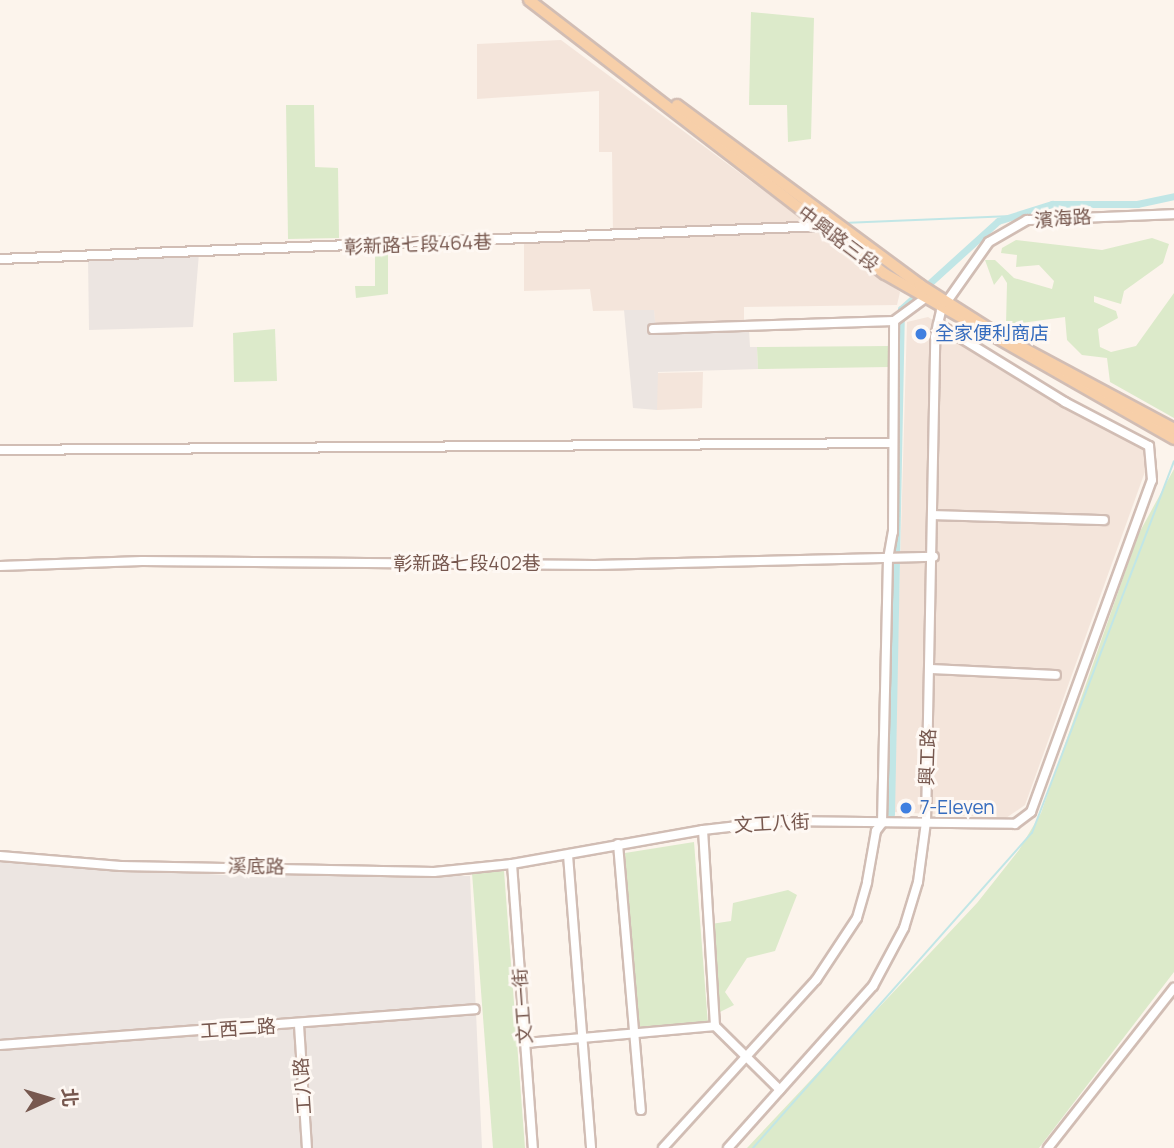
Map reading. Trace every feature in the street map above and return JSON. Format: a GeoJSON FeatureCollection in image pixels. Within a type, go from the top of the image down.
{"type":"FeatureCollection","features":[{"type":"Feature","properties":{"kind":"main road","name":"中興路三段"},"geometry":{"type":"LineString","coordinates":[[529,0],[821,227],[924,299],[944,306],[1174,429]]}},
{"type":"Feature","properties":{"kind":"main road","name":"中興路三段"},"geometry":{"type":"LineString","coordinates":[[539,0],[836,226],[924,299]]}},
{"type":"Feature","properties":{"kind":"main road","name":"中興路三段"},"geometry":{"type":"LineString","coordinates":[[944,306],[1174,439]]}},
{"type":"Feature","properties":{"kind":"street","name":"濱海路"},"geometry":{"type":"LineString","coordinates":[[944,306],[989,242],[1027,220],[1174,214]]}},
{"type":"Feature","properties":{"kind":"street","name":"彰新路七段464巷"},"geometry":{"type":"LineString","coordinates":[[0,260],[836,226]]}},
{"type":"Feature","properties":{"kind":"street"},"geometry":{"type":"LineString","coordinates":[[653,329],[897,320],[924,299]]}},
{"type":"Feature","properties":{"kind":"street","name":"興工路"},"geometry":{"type":"LineString","coordinates":[[728,1148],[855,1010],[886,966],[904,928],[918,882],[926,822],[938,324],[944,306]]}},
{"type":"Feature","properties":{"kind":"street"},"geometry":{"type":"LineString","coordinates":[[663,1148],[816,980],[857,918],[876,831],[882,823],[888,559],[893,531],[891,443],[897,320]]}},
{"type":"Feature","properties":{"kind":"street","name":"文工八街"},"geometry":{"type":"LineString","coordinates":[[512,864],[703,830],[781,821],[926,822],[1003,826],[1031,813],[1152,480],[1149,446],[1065,402],[938,324]]}},
{"type":"Feature","properties":{"kind":"street"},"geometry":{"type":"LineString","coordinates":[[0,450],[891,443]]}},
{"type":"Feature","properties":{"kind":"street"},"geometry":{"type":"LineString","coordinates":[[935,515],[1104,520]]}},
{"type":"Feature","properties":{"kind":"street","name":"彰新路七段402巷"},"geometry":{"type":"LineString","coordinates":[[0,566],[142,561],[596,565],[934,557]]}},
{"type":"Feature","properties":{"kind":"street"},"geometry":{"type":"LineString","coordinates":[[930,669],[1056,674]]}},
{"type":"Feature","properties":{"kind":"street"},"geometry":{"type":"LineString","coordinates":[[703,830],[715,1026],[780,1090]]}},
{"type":"Feature","properties":{"kind":"street"},"geometry":{"type":"LineString","coordinates":[[618,844],[641,1110]]}},
{"type":"Feature","properties":{"kind":"street"},"geometry":{"type":"LineString","coordinates":[[568,855],[580,1041],[591,1148]]}},
{"type":"Feature","properties":{"kind":"street","name":"溪底路"},"geometry":{"type":"LineString","coordinates":[[0,856],[121,866],[434,872],[512,864]]}},
{"type":"Feature","properties":{"kind":"street","name":"文工一街"},"geometry":{"type":"LineString","coordinates":[[512,864],[533,1148]]}},
{"type":"Feature","properties":{"kind":"street"},"geometry":{"type":"LineString","coordinates":[[1048,1148],[1174,988]]}},
{"type":"Feature","properties":{"kind":"street","name":"工西二路"},"geometry":{"type":"LineString","coordinates":[[0,1045],[299,1025],[475,1009]]}},
{"type":"Feature","properties":{"kind":"street","name":"工八路"},"geometry":{"type":"LineString","coordinates":[[299,1025],[307,1148]]}},
{"type":"Feature","properties":{"kind":"street"},"geometry":{"type":"LineString","coordinates":[[526,1042],[580,1041],[715,1026]]}},
{"type":"Feature","properties":{"kind":"shaded area"},"geometry":{"type":"Polygon","coordinates":[[[561,40],[900,292],[897,305],[744,307],[744,322],[655,328],[654,310],[593,311],[590,289],[524,291],[524,238],[613,235],[612,152],[599,152],[599,91],[477,99],[477,44],[561,40]]]}},
{"type":"Feature","properties":{"kind":"shaded area"},"geometry":{"type":"Polygon","coordinates":[[[199,253],[193,327],[89,330],[88,258],[199,253]]]}},
{"type":"Feature","properties":{"kind":"shaded area"},"geometry":{"type":"Polygon","coordinates":[[[624,310],[654,310],[656,331],[749,330],[750,347],[757,347],[758,369],[658,372],[657,410],[633,408],[624,310]]]}},
{"type":"Feature","properties":{"kind":"shaded area"},"geometry":{"type":"Polygon","coordinates":[[[928,317],[1151,455],[1025,805],[1006,818],[893,812],[907,322],[928,317]]]}},
{"type":"Feature","properties":{"kind":"shaded area"},"geometry":{"type":"Polygon","coordinates":[[[703,372],[702,408],[657,410],[656,373],[703,372]]]}},
{"type":"Feature","properties":{"kind":"shaded area"},"geometry":{"type":"Polygon","coordinates":[[[0,861],[224,875],[470,876],[482,1148],[0,1148],[0,861]]]}},
{"type":"Feature","properties":{"kind":"green space"},"geometry":{"type":"Polygon","coordinates":[[[751,12],[814,18],[811,139],[788,142],[787,105],[749,105],[751,12]]]}},
{"type":"Feature","properties":{"kind":"green space"},"geometry":{"type":"Polygon","coordinates":[[[286,105],[314,105],[315,167],[338,168],[339,238],[288,239],[286,105]]]}},
{"type":"Feature","properties":{"kind":"green space"},"geometry":{"type":"Polygon","coordinates":[[[1152,238],[1169,244],[1163,263],[1124,291],[1121,304],[1094,296],[1094,302],[1116,311],[1118,318],[1098,329],[1100,347],[1111,352],[1136,346],[1174,293],[1174,418],[1110,382],[1107,358],[1082,355],[1067,340],[1065,317],[1006,325],[1007,283],[1002,275],[994,285],[985,260],[995,260],[1014,278],[1052,289],[1054,281],[1039,265],[1016,267],[1017,255],[1001,253],[1002,248],[1016,240],[1102,250],[1152,238]]]}},
{"type":"Feature","properties":{"kind":"green space"},"geometry":{"type":"Polygon","coordinates":[[[375,249],[388,249],[388,294],[356,298],[355,286],[375,286],[375,249]]]}},
{"type":"Feature","properties":{"kind":"green space"},"geometry":{"type":"Polygon","coordinates":[[[275,329],[277,381],[234,382],[233,333],[275,329]]]}},
{"type":"Feature","properties":{"kind":"green space"},"geometry":{"type":"Polygon","coordinates":[[[889,346],[888,367],[758,369],[757,347],[889,346]]]}},
{"type":"Feature","properties":{"kind":"green space"},"geometry":{"type":"Polygon","coordinates":[[[1174,469],[1174,972],[1039,1148],[747,1148],[977,903],[1019,850],[1041,813],[1138,535],[1174,469]]]}},
{"type":"Feature","properties":{"kind":"green space"},"geometry":{"type":"Polygon","coordinates":[[[694,842],[708,1025],[637,1030],[625,853],[694,842]]]}},
{"type":"Feature","properties":{"kind":"green space"},"geometry":{"type":"Polygon","coordinates":[[[504,871],[525,1148],[493,1148],[472,873],[504,871]]]}},
{"type":"Feature","properties":{"kind":"green space"},"geometry":{"type":"Polygon","coordinates":[[[788,890],[797,895],[775,951],[747,958],[725,992],[734,1005],[716,1014],[711,924],[731,921],[733,903],[788,890]]]}},
{"type":"Feature","properties":{"kind":"waterway"},"geometry":{"type":"LineString","coordinates":[[891,814],[901,309],[998,221],[1052,204],[1137,204],[1174,196]]}},
{"type":"Feature","properties":{"kind":"waterway"},"geometry":{"type":"LineString","coordinates":[[843,223],[1012,216]]}},
{"type":"Feature","properties":{"kind":"waterway"},"geometry":{"type":"LineString","coordinates":[[3,255],[284,244]]}},
{"type":"Feature","properties":{"kind":"waterway"},"geometry":{"type":"LineString","coordinates":[[753,1148],[1032,833],[1174,461]]}},
{"type":"Feature","properties":{"kind":"place","name":"全家便利商店"},"geometry":{"type":"Point","coordinates":[921,334]}},
{"type":"Feature","properties":{"kind":"place","name":"7-Eleven"},"geometry":{"type":"Point","coordinates":[906,808]}}]}
